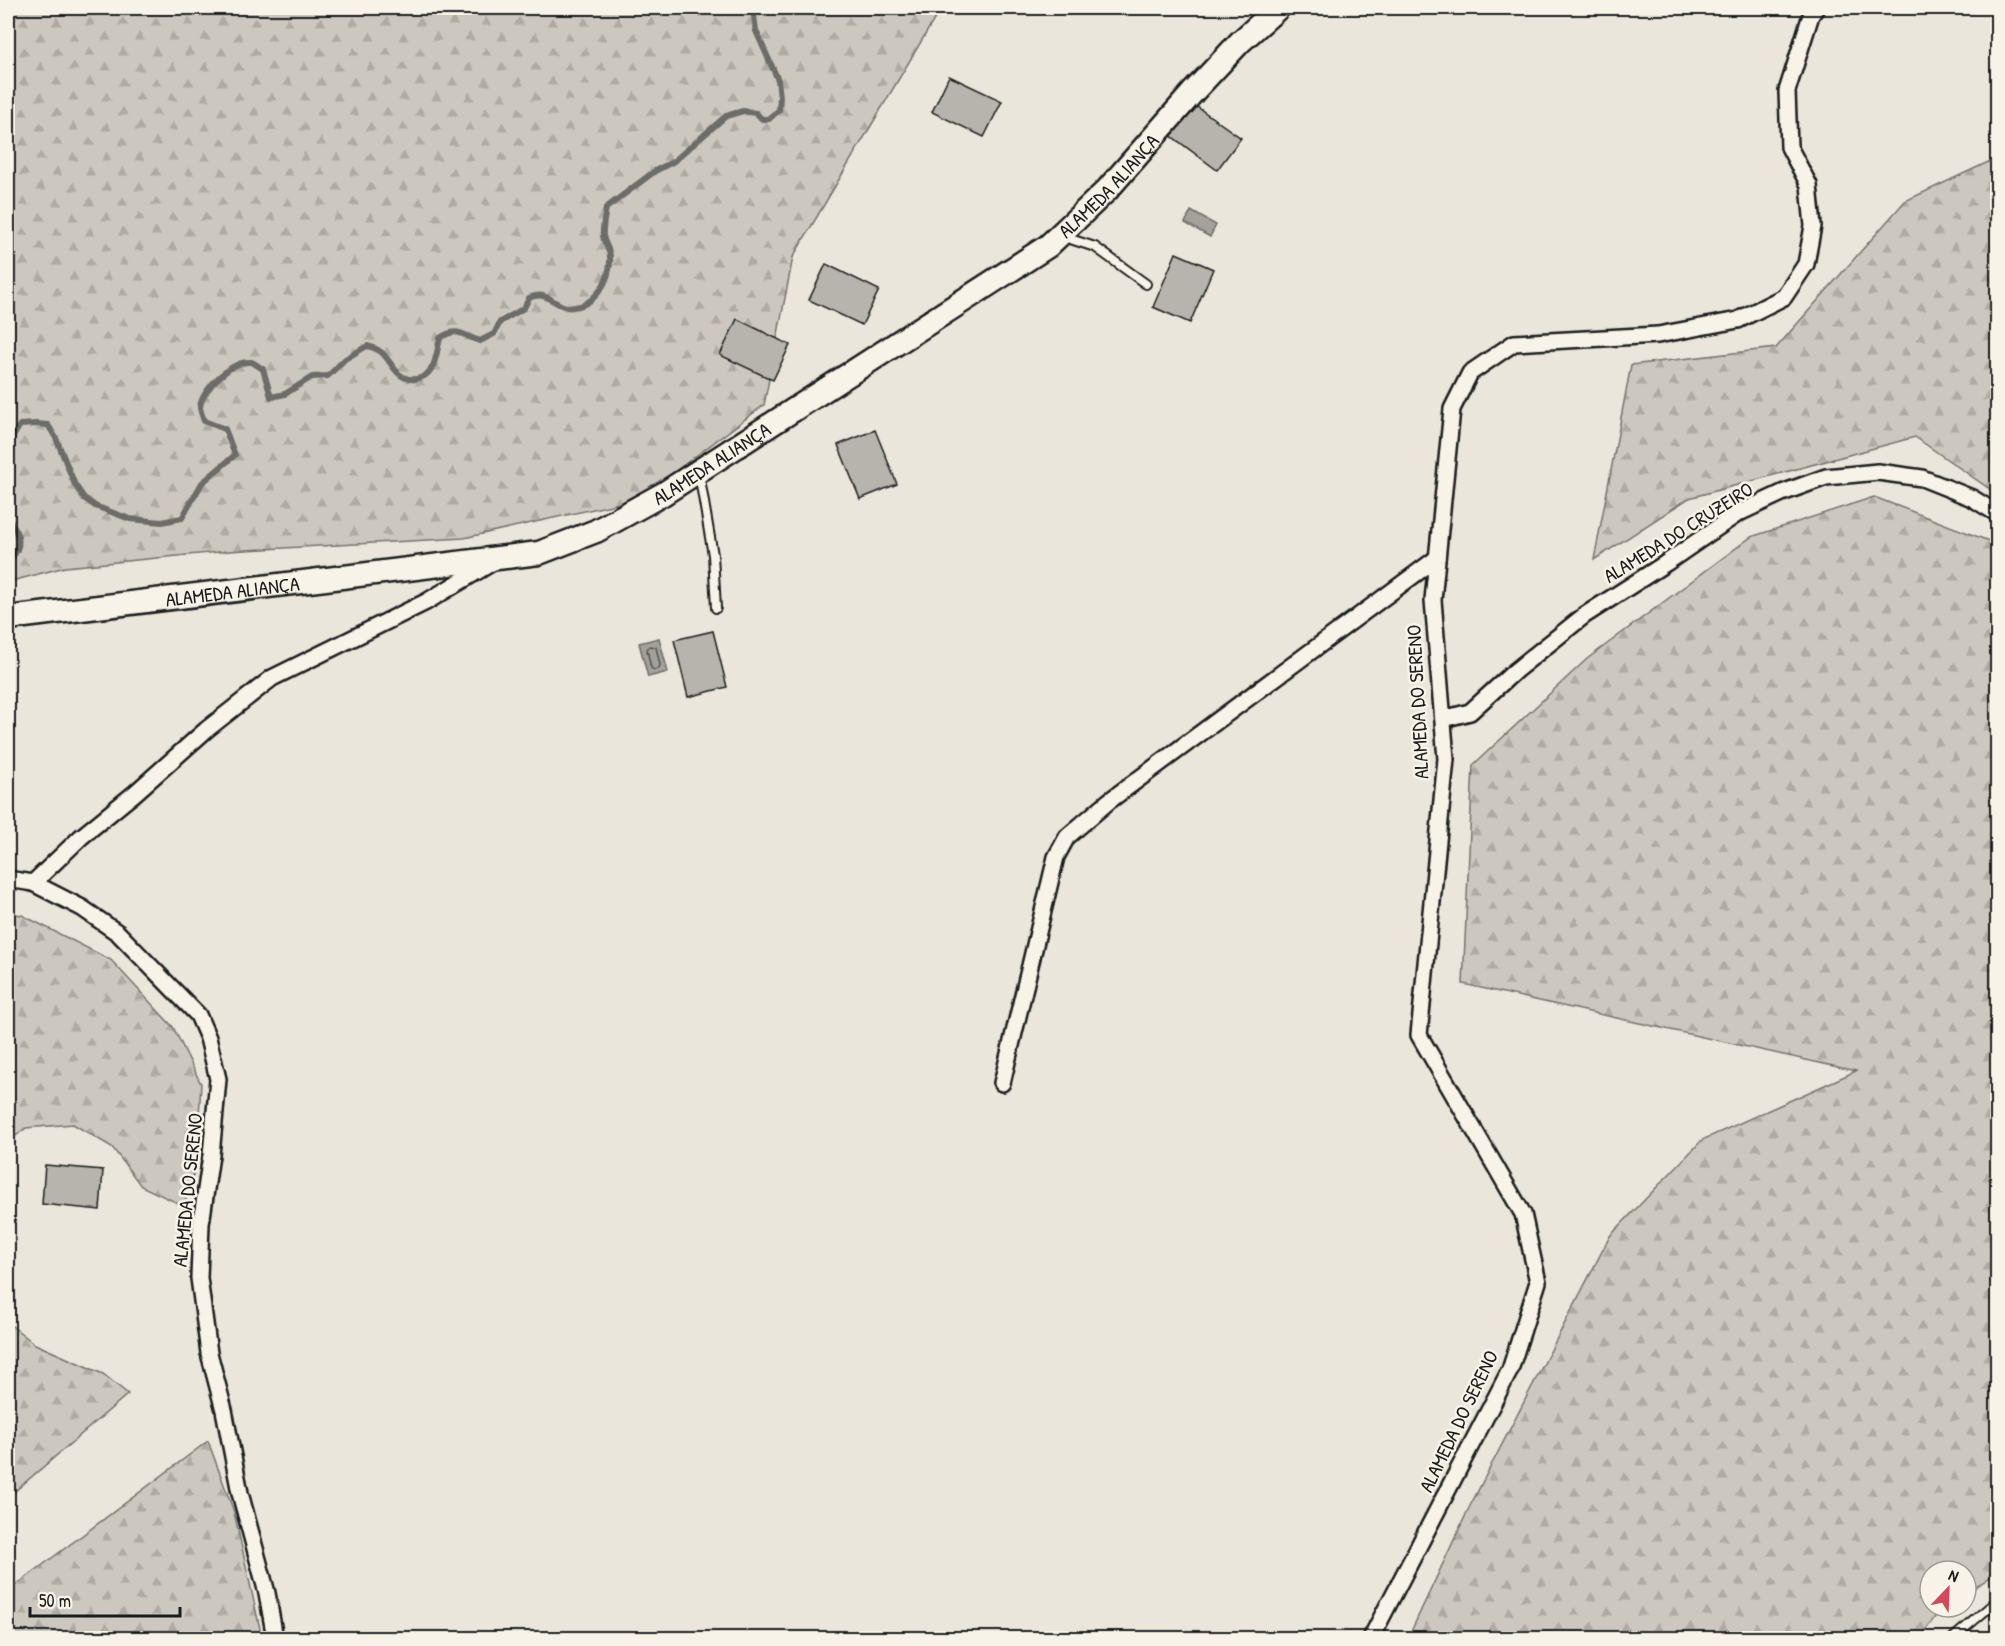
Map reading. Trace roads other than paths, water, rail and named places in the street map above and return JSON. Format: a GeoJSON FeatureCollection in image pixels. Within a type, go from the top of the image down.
{"type":"FeatureCollection","features":[{"type":"Feature","properties":{"kind":"street","name":"ALAMEDA ALIANÇA"},"geometry":{"type":"LineString","coordinates":[[8,618],[539,553],[596,531],[699,472],[1048,246],[1107,190],[1240,42],[1278,8]]}},
{"type":"Feature","properties":{"kind":"street","name":"ALAMEDA DO SERENO"},"geometry":{"type":"LineString","coordinates":[[1371,1638],[1510,1370],[1538,1282],[1523,1214],[1419,1035],[1446,759],[1433,600],[1452,409],[1470,373],[1514,343],[1658,335],[1738,320],[1784,297],[1806,264],[1813,226],[1809,185],[1789,147],[1787,91],[1811,15],[1816,8]]}},
{"type":"Feature","properties":{"kind":"street","name":"ALAMEDA DO CRUZEIRO"},"geometry":{"type":"LineString","coordinates":[[1443,719],[1470,712],[1515,671],[1585,615],[1737,514],[1782,493],[1826,477],[1878,472],[1922,478],[1972,498],[1998,514]]}},
{"type":"Feature","properties":{"kind":"street"},"geometry":{"type":"LineString","coordinates":[[33,883],[81,837],[135,794],[206,730],[272,678],[426,602],[501,558]]}},
{"type":"Feature","properties":{"kind":"street"},"geometry":{"type":"LineString","coordinates":[[1002,1083],[1056,857],[1067,837],[1109,801],[1437,558]]}},
{"type":"Feature","properties":{"kind":"street","name":"ALAMEDA DO SERENO"},"geometry":{"type":"LineString","coordinates":[[8,879],[33,883],[82,908],[118,933],[198,1015],[208,1038],[218,1079],[212,1155],[201,1224],[199,1278],[209,1353],[224,1410],[240,1492],[267,1593],[275,1638]]}},
{"type":"Feature","properties":{"kind":"lane"},"geometry":{"type":"LineString","coordinates":[[1060,236],[1095,247],[1146,284]]}},
{"type":"Feature","properties":{"kind":"lane"},"geometry":{"type":"LineString","coordinates":[[699,472],[713,555],[716,608]]}},
{"type":"Feature","properties":{"kind":"lane"},"geometry":{"type":"LineString","coordinates":[[1953,1638],[1998,1600]]}},
{"type":"Feature","properties":{"kind":"water"},"geometry":{"type":"Polygon","coordinates":[[[1191,211],[1216,225],[1210,237],[1185,223],[1191,211]]]}},
{"type":"Feature","properties":{"kind":"water"},"geometry":{"type":"Polygon","coordinates":[[[659,638],[668,672],[648,677],[639,643],[659,638]]]}},
{"type":"Feature","properties":{"kind":"waterway"},"geometry":{"type":"LineString","coordinates":[[8,445],[20,425],[48,425],[56,438],[75,485],[84,498],[95,506],[130,519],[162,522],[182,518],[202,483],[235,455],[225,429],[204,421],[200,407],[212,384],[235,366],[251,362],[263,369],[271,397],[285,394],[312,377],[328,376],[345,359],[367,346],[382,353],[402,376],[416,379],[428,374],[434,363],[440,338],[446,334],[456,332],[480,341],[494,334],[500,322],[524,308],[529,298],[535,296],[545,297],[567,307],[585,304],[599,292],[610,266],[610,254],[603,236],[606,208],[655,171],[674,161],[726,116],[743,111],[756,113],[762,119],[769,119],[779,110],[778,80],[756,31],[753,8]]}},
{"type":"Feature","properties":{"kind":"waterway"},"geometry":{"type":"LineString","coordinates":[[8,518],[15,529],[18,540],[17,550],[8,561]]}}]}
